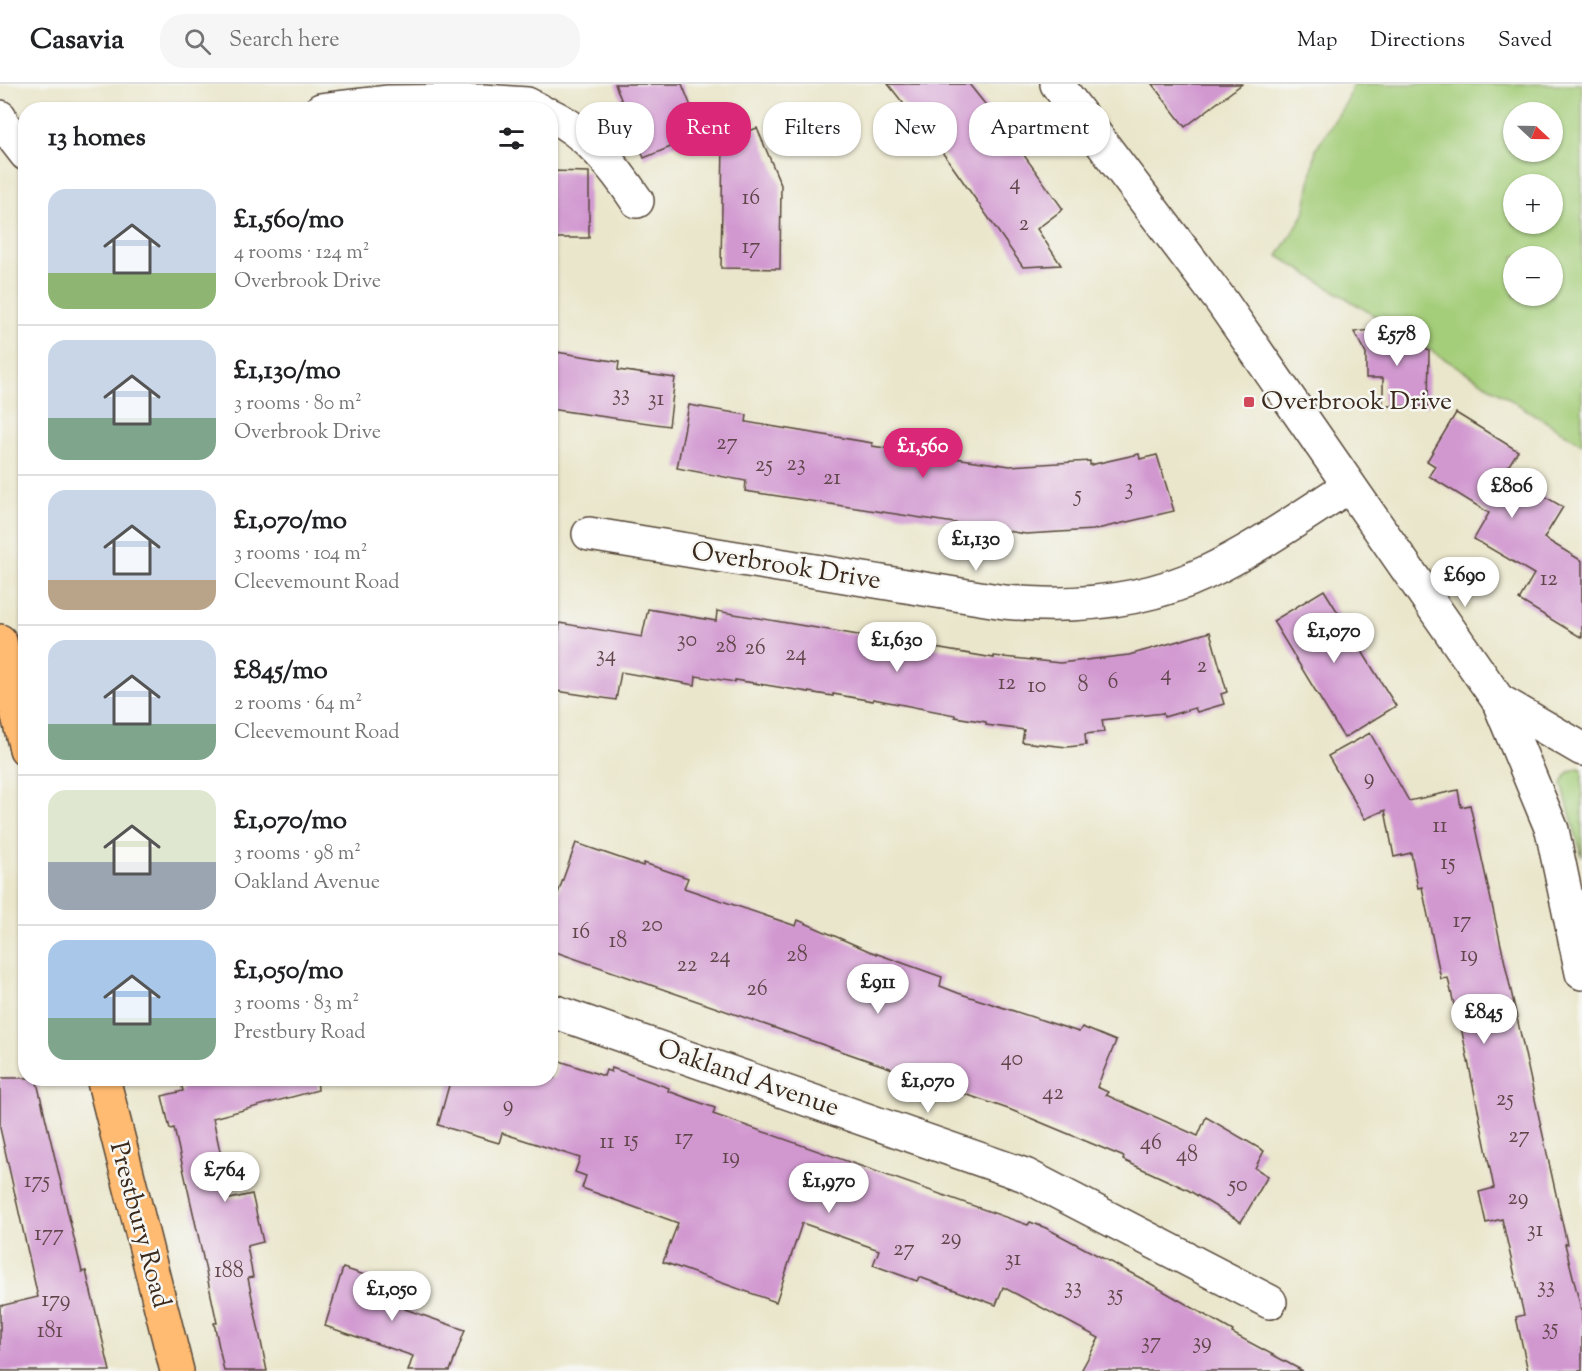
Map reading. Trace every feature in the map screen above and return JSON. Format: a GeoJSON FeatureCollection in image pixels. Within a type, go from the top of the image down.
{"type":"FeatureCollection","features":[{"type":"Feature","properties":{"kind":"main road"},"geometry":{"type":"LineString","coordinates":[[0,641],[18,716]]}},
{"type":"Feature","properties":{"kind":"main road","name":"Prestbury Road"},"geometry":{"type":"LineString","coordinates":[[105,1086],[177,1371]]}},
{"type":"Feature","properties":{"kind":"street"},"geometry":{"type":"LineString","coordinates":[[1057,84],[1222,302],[1497,700],[1552,830],[1580,958]]}},
{"type":"Feature","properties":{"kind":"street"},"geometry":{"type":"LineString","coordinates":[[389,102],[498,102]]}},
{"type":"Feature","properties":{"kind":"street"},"geometry":{"type":"LineString","coordinates":[[0,117],[18,144]]}},
{"type":"Feature","properties":{"kind":"street"},"geometry":{"type":"LineString","coordinates":[[558,119],[567,123],[598,150],[637,201]]}},
{"type":"Feature","properties":{"kind":"street","name":"Overbrook Drive"},"geometry":{"type":"LineString","coordinates":[[589,534],[1004,602],[1076,605],[1112,601],[1159,590],[1203,574],[1246,551],[1349,486]]}},
{"type":"Feature","properties":{"kind":"street"},"geometry":{"type":"LineString","coordinates":[[1497,700],[1582,749]]}},
{"type":"Feature","properties":{"kind":"street","name":"Oakland Avenue"},"geometry":{"type":"LineString","coordinates":[[558,1013],[1025,1175],[1270,1302]]}},
{"type":"Feature","properties":{"kind":"green space"},"geometry":{"type":"Polygon","coordinates":[[[1353,84],[1582,84],[1582,444],[1278,256],[1304,214],[1316,149],[1347,101],[1353,84]]]}},
{"type":"Feature","properties":{"kind":"green space"},"geometry":{"type":"Polygon","coordinates":[[[1578,768],[1582,769],[1582,857],[1562,784],[1567,774],[1578,768]]]}},
{"type":"Feature","properties":{"kind":"building"},"geometry":{"type":"Polygon","coordinates":[[[615,84],[682,84],[689,102],[666,102],[666,149],[654,154],[654,102],[622,102],[615,84]]]}},
{"type":"Feature","properties":{"kind":"building"},"geometry":{"type":"Polygon","coordinates":[[[888,84],[969,84],[983,102],[969,102],[969,156],[1025,156],[1063,209],[1037,229],[1061,265],[1023,267],[945,156],[957,156],[957,102],[902,102],[888,84]]]}},
{"type":"Feature","properties":{"kind":"building"},"geometry":{"type":"Polygon","coordinates":[[[1152,84],[1242,84],[1185,127],[1152,84]]]}},
{"type":"Feature","properties":{"kind":"building"},"geometry":{"type":"Polygon","coordinates":[[[757,128],[763,142],[763,156],[769,156],[781,185],[780,269],[721,268],[723,156],[751,156],[751,130],[757,128]]]}},
{"type":"Feature","properties":{"kind":"building"},"geometry":{"type":"Polygon","coordinates":[[[558,171],[589,172],[589,238],[558,238],[558,171]]]}},
{"type":"Feature","properties":{"kind":"building"},"geometry":{"type":"Polygon","coordinates":[[[1395,330],[1429,351],[1428,406],[1383,406],[1383,378],[1366,378],[1366,354],[1354,332],[1395,330]]]}},
{"type":"Feature","properties":{"kind":"building"},"geometry":{"type":"Polygon","coordinates":[[[558,352],[619,362],[618,370],[675,378],[669,426],[558,410],[558,352]]]}},
{"type":"Feature","properties":{"kind":"building"},"geometry":{"type":"Polygon","coordinates":[[[689,405],[747,415],[746,422],[872,443],[872,446],[1010,466],[1090,461],[1090,465],[1139,454],[1140,459],[1157,455],[1174,511],[1093,530],[1026,534],[745,491],[746,481],[677,468],[689,405]]]}},
{"type":"Feature","properties":{"kind":"building"},"geometry":{"type":"Polygon","coordinates":[[[1456,413],[1518,451],[1504,473],[1563,507],[1544,538],[1582,561],[1582,638],[1519,600],[1534,574],[1474,539],[1489,513],[1429,476],[1435,466],[1427,461],[1456,413]]]}},
{"type":"Feature","properties":{"kind":"building"},"geometry":{"type":"Polygon","coordinates":[[[1324,590],[1396,706],[1344,738],[1273,621],[1324,590]]]}},
{"type":"Feature","properties":{"kind":"building"},"geometry":{"type":"Polygon","coordinates":[[[648,609],[716,621],[717,611],[994,658],[994,656],[1060,663],[1129,655],[1210,632],[1227,692],[1221,694],[1224,704],[1197,712],[1195,708],[1164,717],[1163,713],[1102,720],[1104,732],[1085,734],[1086,745],[1067,747],[1022,742],[1024,730],[986,725],[986,722],[955,717],[955,715],[873,699],[873,701],[833,694],[833,696],[735,680],[735,682],[696,676],[695,685],[621,672],[616,700],[558,691],[560,623],[642,637],[648,609]]]}},
{"type":"Feature","properties":{"kind":"building"},"geometry":{"type":"Polygon","coordinates":[[[1370,733],[1409,801],[1458,790],[1461,807],[1470,805],[1582,1313],[1582,1371],[1528,1371],[1516,1317],[1524,1315],[1502,1219],[1486,1223],[1479,1192],[1494,1188],[1459,1017],[1457,1018],[1448,978],[1441,979],[1422,887],[1418,888],[1411,853],[1394,857],[1385,810],[1365,819],[1328,756],[1370,733]]]}},
{"type":"Feature","properties":{"kind":"building"},"geometry":{"type":"Polygon","coordinates":[[[576,843],[643,866],[644,863],[688,878],[684,888],[796,926],[798,920],[869,951],[942,977],[940,986],[958,993],[1079,1032],[1082,1027],[1116,1041],[1097,1087],[1108,1092],[1106,1095],[1198,1136],[1206,1117],[1264,1151],[1255,1168],[1268,1176],[1241,1222],[1188,1190],[1123,1160],[1124,1157],[1011,1110],[558,953],[558,893],[576,843]]]}},
{"type":"Feature","properties":{"kind":"building"},"geometry":{"type":"Polygon","coordinates":[[[560,1061],[604,1076],[606,1070],[611,1072],[612,1068],[669,1088],[668,1091],[715,1108],[713,1114],[1028,1225],[1030,1222],[1046,1228],[1146,1281],[1233,1331],[1232,1333],[1303,1371],[1081,1371],[1099,1338],[1003,1287],[996,1305],[919,1277],[917,1281],[873,1265],[879,1250],[802,1223],[776,1302],[663,1262],[678,1223],[582,1188],[586,1176],[575,1172],[580,1158],[502,1133],[499,1143],[438,1125],[449,1086],[558,1086],[560,1061]]]}},
{"type":"Feature","properties":{"kind":"building"},"geometry":{"type":"Polygon","coordinates":[[[0,1078],[18,1078],[18,1086],[38,1086],[82,1272],[86,1271],[110,1371],[0,1371],[0,1306],[38,1297],[0,1128],[0,1078]]]}},
{"type":"Feature","properties":{"kind":"building"},"geometry":{"type":"Polygon","coordinates":[[[182,1086],[318,1086],[318,1090],[213,1118],[230,1199],[252,1194],[263,1242],[247,1246],[253,1277],[248,1278],[267,1371],[224,1371],[214,1323],[217,1323],[174,1128],[170,1129],[162,1096],[183,1091],[182,1086]]]}},
{"type":"Feature","properties":{"kind":"building"},"geometry":{"type":"Polygon","coordinates":[[[343,1268],[411,1290],[405,1309],[465,1330],[450,1371],[408,1371],[413,1356],[325,1326],[343,1268]]]}},
{"type":"Feature","properties":{"kind":"place","name":"Overbrook Drive"},"geometry":{"type":"Point","coordinates":[1249,402]}}]}
